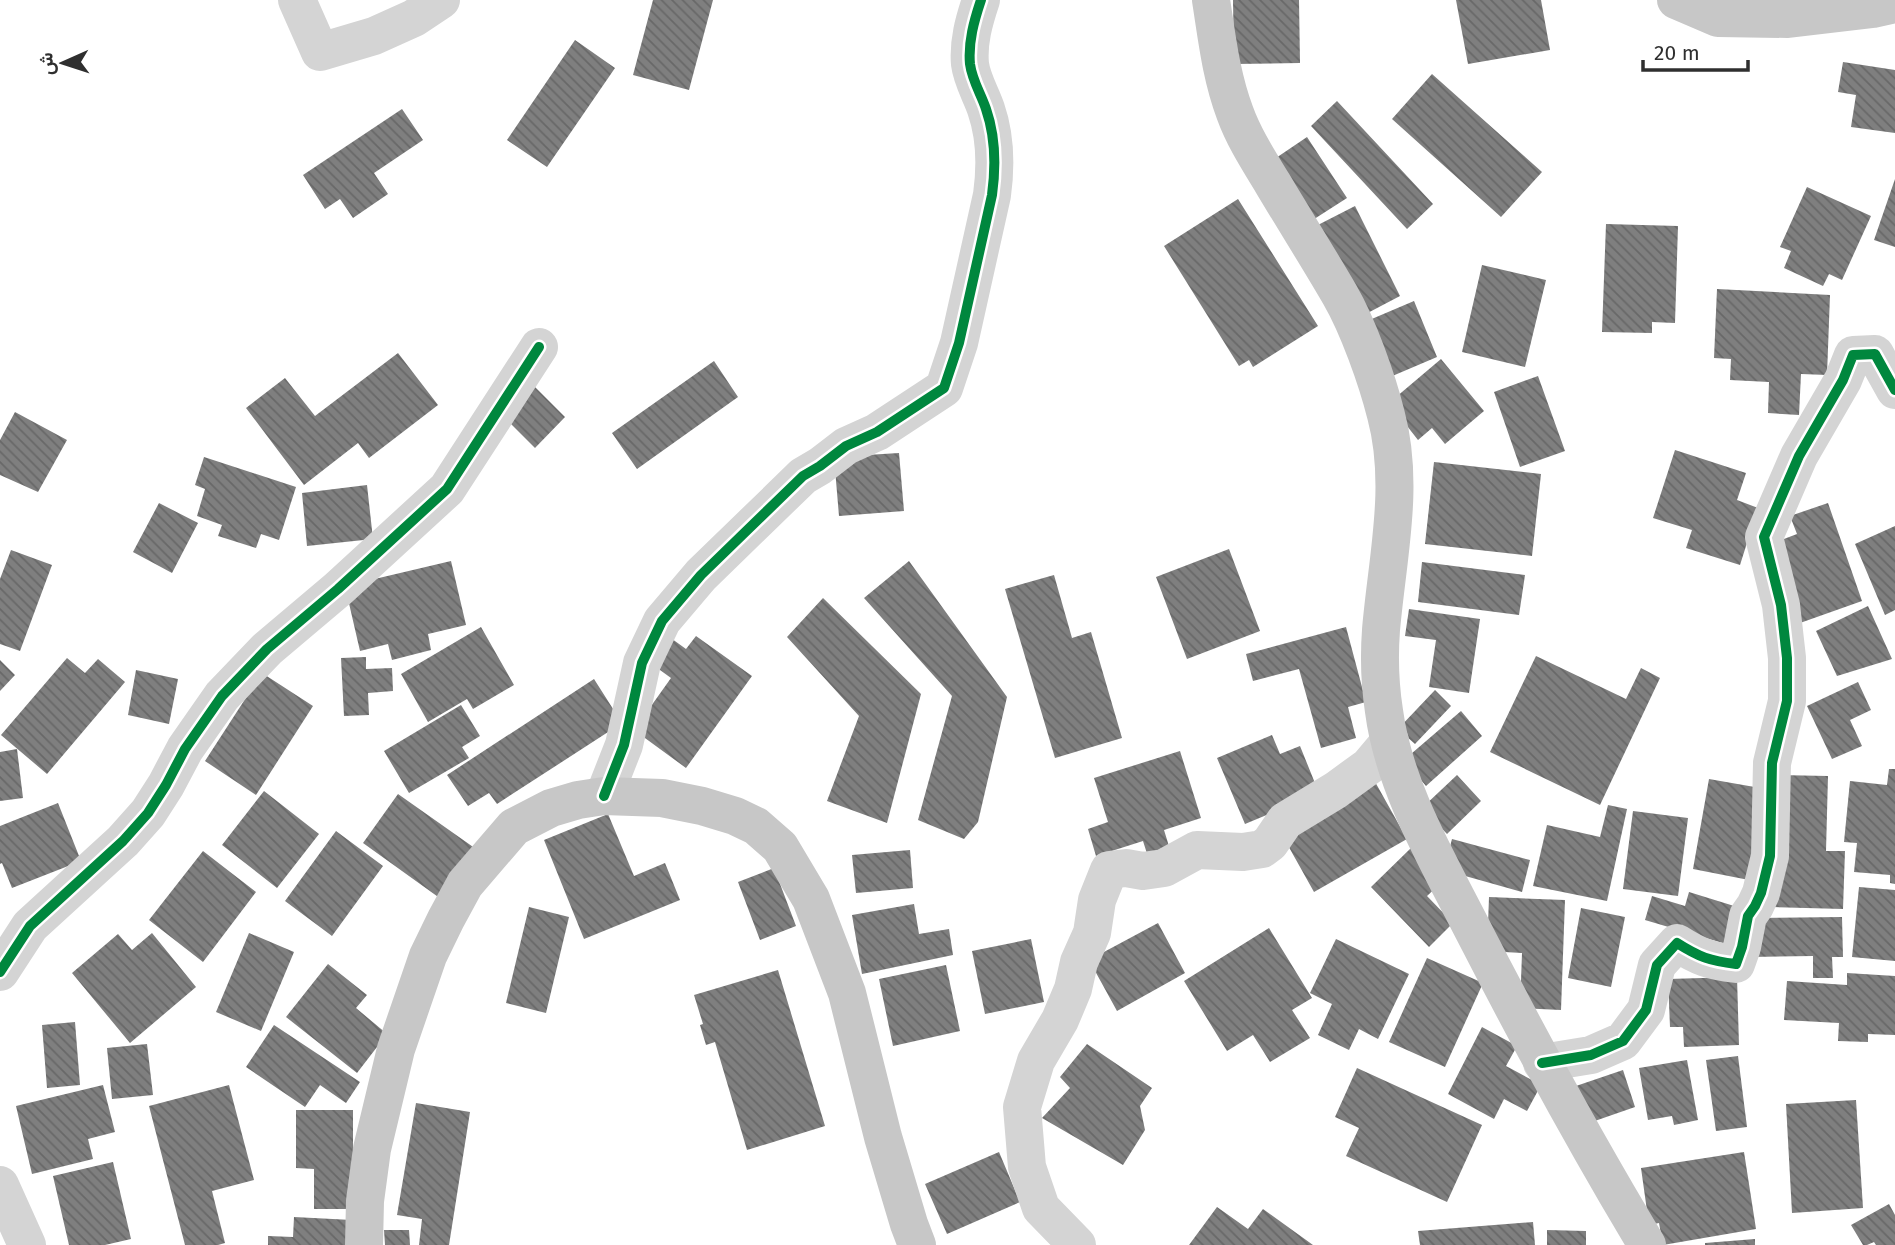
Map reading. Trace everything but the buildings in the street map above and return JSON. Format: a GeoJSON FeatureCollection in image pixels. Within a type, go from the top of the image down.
{"type":"FeatureCollection","features":[{"type":"Feature","properties":{"kind":"main road"},"geometry":{"type":"LineString","coordinates":[[1211,0],[1222,75],[1240,124],[1262,166],[1342,298],[1359,335],[1387,416],[1394,456],[1395,498],[1381,630],[1380,673],[1384,716],[1407,794],[1431,848],[1542,1063],[1647,1245]]}},
{"type":"Feature","properties":{"kind":"main road"},"geometry":{"type":"LineString","coordinates":[[1676,0],[1718,18],[1788,19],[1895,4]]}},
{"type":"Feature","properties":{"kind":"main road"},"geometry":{"type":"LineString","coordinates":[[364,1245],[365,1201],[372,1149],[393,1061],[428,956],[446,919],[465,884],[514,827],[551,807],[604,796],[662,798],[702,806],[756,826],[780,847],[811,899],[847,993],[883,1137],[917,1245]]}},
{"type":"Feature","properties":{"kind":"street"},"geometry":{"type":"LineString","coordinates":[[297,0],[320,52],[374,36],[414,18],[441,0]]}},
{"type":"Feature","properties":{"kind":"street"},"geometry":{"type":"LineString","coordinates":[[604,796],[624,745],[642,663],[662,621],[701,575],[803,476],[846,446],[877,432],[944,388],[959,343],[995,174],[992,128],[973,78],[970,61],[970,41],[981,0]]}},
{"type":"Feature","properties":{"kind":"street"},"geometry":{"type":"LineString","coordinates":[[0,972],[30,926],[123,841],[148,813],[185,749],[222,696],[267,649],[338,589],[447,489],[539,347]]}},
{"type":"Feature","properties":{"kind":"street"},"geometry":{"type":"LineString","coordinates":[[1542,1063],[1591,1055],[1623,1041],[1646,1010],[1657,965],[1677,943],[1697,956],[1736,964],[1748,916],[1761,893],[1770,856],[1772,762],[1787,701],[1787,658],[1781,605],[1764,537],[1799,456],[1843,380],[1853,355],[1875,354],[1895,390]]}},
{"type":"Feature","properties":{"kind":"street"},"geometry":{"type":"LineString","coordinates":[[1077,1245],[1041,1208],[1027,1167],[1023,1107],[1036,1061],[1060,1020],[1073,989],[1079,962],[1092,933],[1097,900],[1109,870],[1126,868],[1143,871],[1164,868],[1197,850],[1243,852],[1262,849],[1270,844],[1285,821],[1369,766],[1390,741]]}},
{"type":"Feature","properties":{"kind":"street"},"geometry":{"type":"LineString","coordinates":[[0,1185],[27,1245]]}},
{"type":"Feature","properties":{"kind":"cycle path"},"geometry":{"type":"LineString","coordinates":[[604,796],[624,745],[642,663],[662,621],[701,575],[803,476],[846,446],[877,432],[944,388],[959,343],[992,195],[992,131],[970,64],[972,32],[981,0]]}},
{"type":"Feature","properties":{"kind":"cycle path"},"geometry":{"type":"LineString","coordinates":[[0,972],[30,926],[123,841],[148,813],[185,749],[222,696],[267,649],[338,589],[447,489],[539,347]]}},
{"type":"Feature","properties":{"kind":"cycle path"},"geometry":{"type":"LineString","coordinates":[[1542,1063],[1591,1055],[1623,1041],[1646,1010],[1657,965],[1677,943],[1705,958],[1736,964],[1748,916],[1761,893],[1770,856],[1772,763],[1787,701],[1787,658],[1781,605],[1764,537],[1799,456],[1843,380],[1853,355],[1875,354],[1895,390]]}}]}
